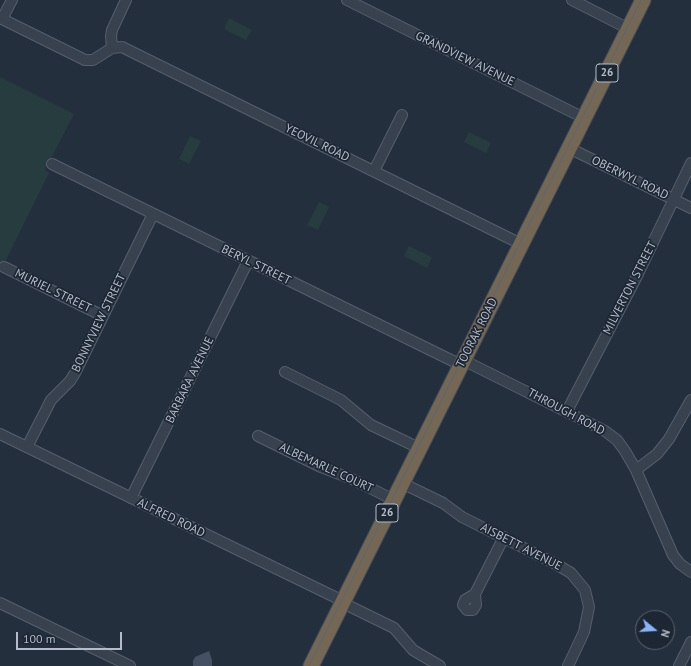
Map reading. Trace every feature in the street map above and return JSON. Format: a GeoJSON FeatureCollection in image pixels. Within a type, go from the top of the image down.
{"type":"FeatureCollection","features":[{"type":"Feature","properties":{"kind":"highway","name":"TOORAK ROAD"},"geometry":{"type":"LineString","coordinates":[[311,666],[643,0]]}},
{"type":"Feature","properties":{"kind":"street"},"geometry":{"type":"LineString","coordinates":[[12,0],[1,18],[85,60],[95,59],[112,48],[112,30],[126,0]]}},
{"type":"Feature","properties":{"kind":"street","name":"GRANDVIEW AVENUE"},"geometry":{"type":"LineString","coordinates":[[346,0],[584,118]]}},
{"type":"Feature","properties":{"kind":"street"},"geometry":{"type":"LineString","coordinates":[[572,0],[629,29]]}},
{"type":"Feature","properties":{"kind":"street","name":"YEOVIL ROAD"},"geometry":{"type":"LineString","coordinates":[[112,48],[120,46],[125,48],[521,244]]}},
{"type":"Feature","properties":{"kind":"street"},"geometry":{"type":"LineString","coordinates":[[374,171],[402,115]]}},
{"type":"Feature","properties":{"kind":"street","name":"OBERWYL ROAD"},"geometry":{"type":"LineString","coordinates":[[569,148],[691,208]]}},
{"type":"Feature","properties":{"kind":"street","name":"MILVERTON STREET"},"geometry":{"type":"LineString","coordinates":[[567,411],[637,276],[691,163]]}},
{"type":"Feature","properties":{"kind":"street","name":"BERYL STREET"},"geometry":{"type":"LineString","coordinates":[[52,164],[248,261],[462,362]]}},
{"type":"Feature","properties":{"kind":"street","name":"BONNYVIEW STREET"},"geometry":{"type":"LineString","coordinates":[[27,447],[51,400],[70,381],[75,373],[153,214]]}},
{"type":"Feature","properties":{"kind":"street","name":"BARBARA AVENUE"},"geometry":{"type":"LineString","coordinates":[[131,498],[248,261]]}},
{"type":"Feature","properties":{"kind":"street","name":"MURIEL STREET"},"geometry":{"type":"LineString","coordinates":[[4,266],[103,316]]}},
{"type":"Feature","properties":{"kind":"street","name":"THROUGH ROAD"},"geometry":{"type":"LineString","coordinates":[[462,362],[567,411],[605,431],[617,440],[636,470],[674,555],[680,564],[691,572]]}},
{"type":"Feature","properties":{"kind":"street"},"geometry":{"type":"LineString","coordinates":[[285,372],[346,403],[372,425],[419,448]]}},
{"type":"Feature","properties":{"kind":"street"},"geometry":{"type":"LineString","coordinates":[[636,470],[657,454],[669,438],[691,400]]}},
{"type":"Feature","properties":{"kind":"street","name":"ALFRED ROAD"},"geometry":{"type":"LineString","coordinates":[[0,434],[394,628],[413,650],[440,666]]}},
{"type":"Feature","properties":{"kind":"street","name":"ALBEMARLE COURT"},"geometry":{"type":"LineString","coordinates":[[258,436],[321,467],[352,479],[394,500]]}},
{"type":"Feature","properties":{"kind":"street","name":"AISBETT AVENUE"},"geometry":{"type":"LineString","coordinates":[[402,483],[443,503],[462,517],[504,537],[571,573],[585,590],[589,607],[584,632],[568,666]]}},
{"type":"Feature","properties":{"kind":"street"},"geometry":{"type":"LineString","coordinates":[[475,594],[504,537]]}},
{"type":"Feature","properties":{"kind":"street"},"geometry":{"type":"LineString","coordinates":[[0,603],[130,666]]}},
{"type":"Feature","properties":{"kind":"street"},"geometry":{"type":"LineString","coordinates":[[679,666],[691,642]]}},
{"type":"Feature","properties":{"kind":"green space"},"geometry":{"type":"Polygon","coordinates":[[[229,18],[252,30],[246,40],[224,29],[229,18]]]}},
{"type":"Feature","properties":{"kind":"green space"},"geometry":{"type":"Polygon","coordinates":[[[0,77],[74,114],[45,170],[49,173],[0,272],[0,77]]]}},
{"type":"Feature","properties":{"kind":"green space"},"geometry":{"type":"Polygon","coordinates":[[[469,132],[491,143],[486,153],[464,142],[469,132]]]}},
{"type":"Feature","properties":{"kind":"green space"},"geometry":{"type":"Polygon","coordinates":[[[190,136],[201,141],[189,164],[179,159],[190,136]]]}},
{"type":"Feature","properties":{"kind":"green space"},"geometry":{"type":"Polygon","coordinates":[[[319,202],[329,207],[318,230],[307,225],[319,202]]]}},
{"type":"Feature","properties":{"kind":"green space"},"geometry":{"type":"Polygon","coordinates":[[[409,246],[432,257],[427,268],[404,256],[409,246]]]}},
{"type":"Feature","properties":{"kind":"building"},"geometry":{"type":"Polygon","coordinates":[[[209,651],[212,666],[193,666],[195,657],[209,651]]]}},
{"type":"Feature","properties":{"kind":"tram line"},"geometry":{"type":"LineString","coordinates":[[309,666],[641,0]]}}]}
